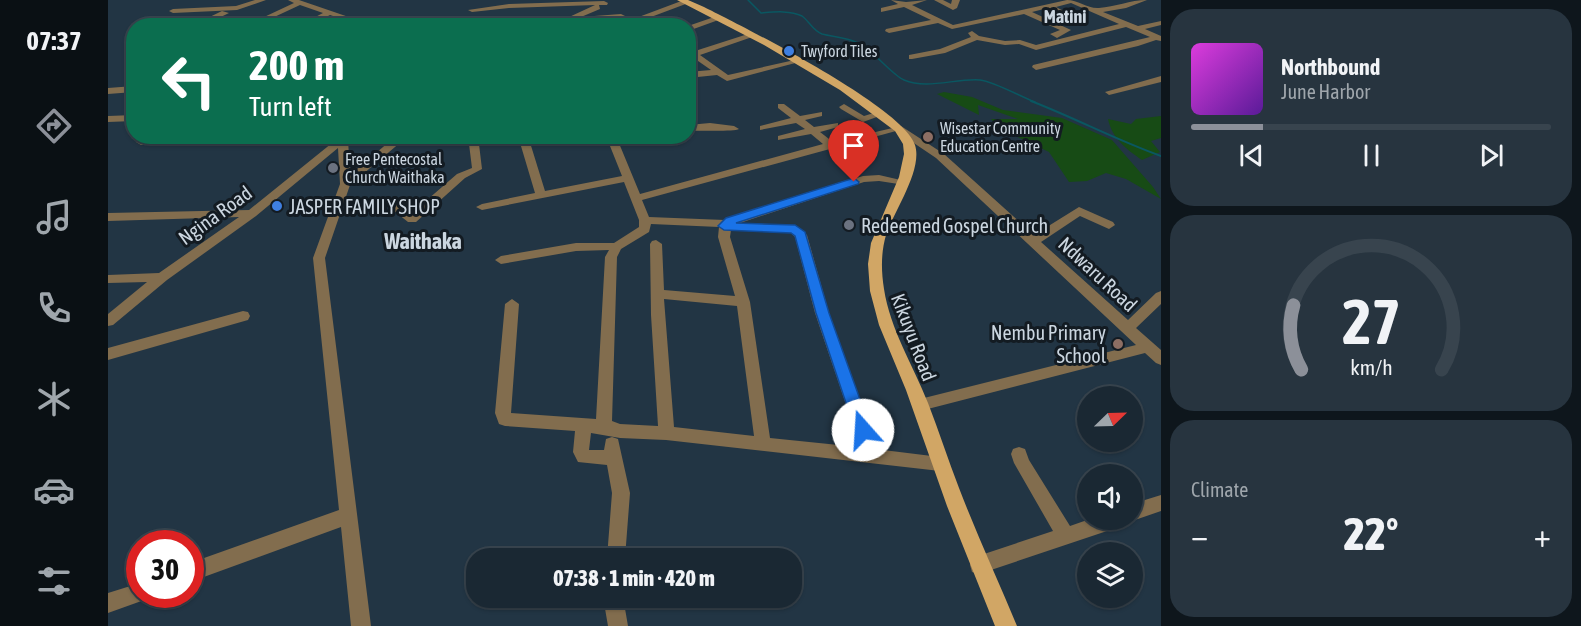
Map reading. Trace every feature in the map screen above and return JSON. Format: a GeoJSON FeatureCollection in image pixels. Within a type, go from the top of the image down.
{"type":"FeatureCollection","features":[{"type":"Feature","properties":{"kind":"main road"},"geometry":{"type":"LineString","coordinates":[[684,1],[754,35],[799,61],[898,128]]}},
{"type":"Feature","properties":{"kind":"main road","name":"Kikuyu Road"},"geometry":{"type":"LineString","coordinates":[[898,128],[909,143],[908,161],[880,232],[875,261],[876,288],[882,316],[920,405],[979,565],[1006,626]]}},
{"type":"Feature","properties":{"kind":"street"},"geometry":{"type":"LineString","coordinates":[[213,18],[262,0]]}},
{"type":"Feature","properties":{"kind":"street"},"geometry":{"type":"LineString","coordinates":[[578,18],[613,0]]}},
{"type":"Feature","properties":{"kind":"street"},"geometry":{"type":"LineString","coordinates":[[895,0],[976,38],[1005,43],[1020,42],[1036,48],[1127,24]]}},
{"type":"Feature","properties":{"kind":"street"},"geometry":{"type":"LineString","coordinates":[[884,10],[923,0]]}},
{"type":"Feature","properties":{"kind":"street"},"geometry":{"type":"LineString","coordinates":[[938,0],[953,8],[956,0]]}},
{"type":"Feature","properties":{"kind":"street"},"geometry":{"type":"LineString","coordinates":[[956,27],[1073,0],[1159,38]]}},
{"type":"Feature","properties":{"kind":"street"},"geometry":{"type":"LineString","coordinates":[[1095,10],[1143,0]]}},
{"type":"Feature","properties":{"kind":"street"},"geometry":{"type":"LineString","coordinates":[[646,18],[684,1]]}},
{"type":"Feature","properties":{"kind":"street"},"geometry":{"type":"LineString","coordinates":[[265,18],[296,2],[344,18]]}},
{"type":"Feature","properties":{"kind":"street"},"geometry":{"type":"LineString","coordinates":[[472,10],[510,6],[601,5],[625,18]]}},
{"type":"Feature","properties":{"kind":"street"},"geometry":{"type":"LineString","coordinates":[[1049,6],[1072,19]]}},
{"type":"Feature","properties":{"kind":"street"},"geometry":{"type":"LineString","coordinates":[[173,11],[237,8]]}},
{"type":"Feature","properties":{"kind":"street"},"geometry":{"type":"LineString","coordinates":[[1024,11],[1067,30],[1054,34],[1068,40]]}},
{"type":"Feature","properties":{"kind":"street"},"geometry":{"type":"LineString","coordinates":[[318,18],[330,12]]}},
{"type":"Feature","properties":{"kind":"street"},"geometry":{"type":"LineString","coordinates":[[606,18],[621,16]]}},
{"type":"Feature","properties":{"kind":"street"},"geometry":{"type":"LineString","coordinates":[[696,26],[720,18]]}},
{"type":"Feature","properties":{"kind":"street"},"geometry":{"type":"LineString","coordinates":[[889,31],[937,21]]}},
{"type":"Feature","properties":{"kind":"street"},"geometry":{"type":"LineString","coordinates":[[1137,29],[1161,23]]}},
{"type":"Feature","properties":{"kind":"street"},"geometry":{"type":"LineString","coordinates":[[696,51],[754,35]]}},
{"type":"Feature","properties":{"kind":"street"},"geometry":{"type":"LineString","coordinates":[[912,57],[948,49],[976,38]]}},
{"type":"Feature","properties":{"kind":"street"},"geometry":{"type":"LineString","coordinates":[[1036,67],[1159,38]]}},
{"type":"Feature","properties":{"kind":"street"},"geometry":{"type":"LineString","coordinates":[[696,55],[728,78],[799,61]]}},
{"type":"Feature","properties":{"kind":"street"},"geometry":{"type":"LineString","coordinates":[[696,74],[717,72]]}},
{"type":"Feature","properties":{"kind":"street"},"geometry":{"type":"LineString","coordinates":[[1109,92],[1161,79]]}},
{"type":"Feature","properties":{"kind":"street"},"geometry":{"type":"LineString","coordinates":[[108,91],[126,90]]}},
{"type":"Feature","properties":{"kind":"street"},"geometry":{"type":"LineString","coordinates":[[781,106],[831,145]]}},
{"type":"Feature","properties":{"kind":"street"},"geometry":{"type":"LineString","coordinates":[[844,106],[863,119],[880,114]]}},
{"type":"Feature","properties":{"kind":"street"},"geometry":{"type":"LineString","coordinates":[[763,128],[819,114]]}},
{"type":"Feature","properties":{"kind":"street"},"geometry":{"type":"LineString","coordinates":[[108,119],[126,118]]}},
{"type":"Feature","properties":{"kind":"street"},"geometry":{"type":"LineString","coordinates":[[782,138],[835,125]]}},
{"type":"Feature","properties":{"kind":"street"},"geometry":{"type":"LineString","coordinates":[[696,127],[710,126],[734,129]]}},
{"type":"Feature","properties":{"kind":"street"},"geometry":{"type":"LineString","coordinates":[[636,198],[898,128]]}},
{"type":"Feature","properties":{"kind":"street","name":"Ndwaru Road"},"geometry":{"type":"LineString","coordinates":[[898,128],[934,150],[1161,358]]}},
{"type":"Feature","properties":{"kind":"street","name":"Ngina Road"},"geometry":{"type":"LineString","coordinates":[[108,321],[162,277],[252,213],[334,144]]}},
{"type":"Feature","properties":{"kind":"street"},"geometry":{"type":"LineString","coordinates":[[342,144],[345,184],[319,258],[361,626]]}},
{"type":"Feature","properties":{"kind":"street"},"geometry":{"type":"LineString","coordinates":[[345,184],[393,144]]}},
{"type":"Feature","properties":{"kind":"street"},"geometry":{"type":"LineString","coordinates":[[387,200],[399,212],[412,219],[461,176],[477,169],[475,144]]}},
{"type":"Feature","properties":{"kind":"street"},"geometry":{"type":"LineString","coordinates":[[525,144],[541,196]]}},
{"type":"Feature","properties":{"kind":"street"},"geometry":{"type":"LineString","coordinates":[[607,427],[604,421],[611,257],[616,247],[645,229],[645,220],[615,144]]}},
{"type":"Feature","properties":{"kind":"street"},"geometry":{"type":"LineString","coordinates":[[482,207],[629,178]]}},
{"type":"Feature","properties":{"kind":"street"},"geometry":{"type":"LineString","coordinates":[[725,225],[770,207],[863,179],[879,178],[901,183]]}},
{"type":"Feature","properties":{"kind":"street"},"geometry":{"type":"LineString","coordinates":[[1033,241],[1078,211],[1109,225]]}},
{"type":"Feature","properties":{"kind":"street"},"geometry":{"type":"LineString","coordinates":[[108,217],[252,213]]}},
{"type":"Feature","properties":{"kind":"street"},"geometry":{"type":"LineString","coordinates":[[645,220],[795,229],[801,235],[822,313],[863,430],[868,456]]}},
{"type":"Feature","properties":{"kind":"street"},"geometry":{"type":"LineString","coordinates":[[725,225],[724,237],[743,302],[763,444]]}},
{"type":"Feature","properties":{"kind":"street"},"geometry":{"type":"LineString","coordinates":[[656,244],[666,433]]}},
{"type":"Feature","properties":{"kind":"street"},"geometry":{"type":"LineString","coordinates":[[501,260],[569,248],[609,245],[616,247]]}},
{"type":"Feature","properties":{"kind":"street"},"geometry":{"type":"LineString","coordinates":[[108,279],[162,277]]}},
{"type":"Feature","properties":{"kind":"street"},"geometry":{"type":"LineString","coordinates":[[659,294],[743,302]]}},
{"type":"Feature","properties":{"kind":"street"},"geometry":{"type":"LineString","coordinates":[[1128,328],[1161,296]]}},
{"type":"Feature","properties":{"kind":"street"},"geometry":{"type":"LineString","coordinates":[[512,303],[503,413],[505,419],[607,427],[620,431],[666,433],[940,464]]}},
{"type":"Feature","properties":{"kind":"street"},"geometry":{"type":"LineString","coordinates":[[108,354],[243,316]]}},
{"type":"Feature","properties":{"kind":"street"},"geometry":{"type":"LineString","coordinates":[[920,405],[1148,347]]}},
{"type":"Feature","properties":{"kind":"street"},"geometry":{"type":"LineString","coordinates":[[584,426],[581,452],[584,457],[612,451],[621,494],[617,548]]}},
{"type":"Feature","properties":{"kind":"street"},"geometry":{"type":"LineString","coordinates":[[1019,454],[1022,464],[1066,536]]}},
{"type":"Feature","properties":{"kind":"street"},"geometry":{"type":"LineString","coordinates":[[1143,509],[1161,503]]}},
{"type":"Feature","properties":{"kind":"street"},"geometry":{"type":"LineString","coordinates":[[204,568],[347,516]]}},
{"type":"Feature","properties":{"kind":"street"},"geometry":{"type":"LineString","coordinates":[[979,565],[1084,530]]}},
{"type":"Feature","properties":{"kind":"street"},"geometry":{"type":"LineString","coordinates":[[108,603],[126,597]]}},
{"type":"Feature","properties":{"kind":"street"},"geometry":{"type":"LineString","coordinates":[[615,608],[618,626]]}},
{"type":"Feature","properties":{"kind":"green space"},"geometry":{"type":"Polygon","coordinates":[[[944,92],[972,97],[1003,110],[1062,118],[1112,140],[1161,199],[1126,179],[1106,173],[1087,181],[1069,182],[1049,152],[1001,129],[991,119],[1018,119],[978,105],[979,115],[937,94],[944,92]]]}},
{"type":"Feature","properties":{"kind":"green space"},"geometry":{"type":"Polygon","coordinates":[[[1161,116],[1161,138],[1151,141],[1160,152],[1142,160],[1121,143],[1108,119],[1131,124],[1136,119],[1161,116]]]}},
{"type":"Feature","properties":{"kind":"waterway"},"geometry":{"type":"LineString","coordinates":[[748,0],[761,13],[797,14],[819,33],[858,43],[904,80],[922,84],[986,81],[1035,102]]}},
{"type":"Feature","properties":{"kind":"waterway"},"geometry":{"type":"LineString","coordinates":[[1031,101],[1161,156]]}},
{"type":"Feature","properties":{"kind":"place","name":"Twyford Tiles"},"geometry":{"type":"Point","coordinates":[789,51]}},
{"type":"Feature","properties":{"kind":"place","name":"Wisestar Community Education Centre"},"geometry":{"type":"Point","coordinates":[928,137]}},
{"type":"Feature","properties":{"kind":"place","name":"Free Pentecostal Church Waithaka"},"geometry":{"type":"Point","coordinates":[333,168]}},
{"type":"Feature","properties":{"kind":"place","name":"JASPER FAMILY SHOP"},"geometry":{"type":"Point","coordinates":[277,206]}},
{"type":"Feature","properties":{"kind":"place","name":"Redeemed Gospel Church"},"geometry":{"type":"Point","coordinates":[849,225]}},
{"type":"Feature","properties":{"kind":"place","name":"Nembu Primary School"},"geometry":{"type":"Point","coordinates":[1118,344]}},
{"type":"Feature","properties":{"kind":"district","name":"Matini"},"geometry":{"type":"Point","coordinates":[1065,16]}},
{"type":"Feature","properties":{"kind":"district","name":"Waithaka"},"geometry":{"type":"Point","coordinates":[423,241]}},
{"type":"Feature","properties":{"kind":"route"},"geometry":{"type":"LineString","coordinates":[[854,182],[770,207],[730,221],[724,226],[795,229],[801,235],[822,313],[863,430]]}}]}
